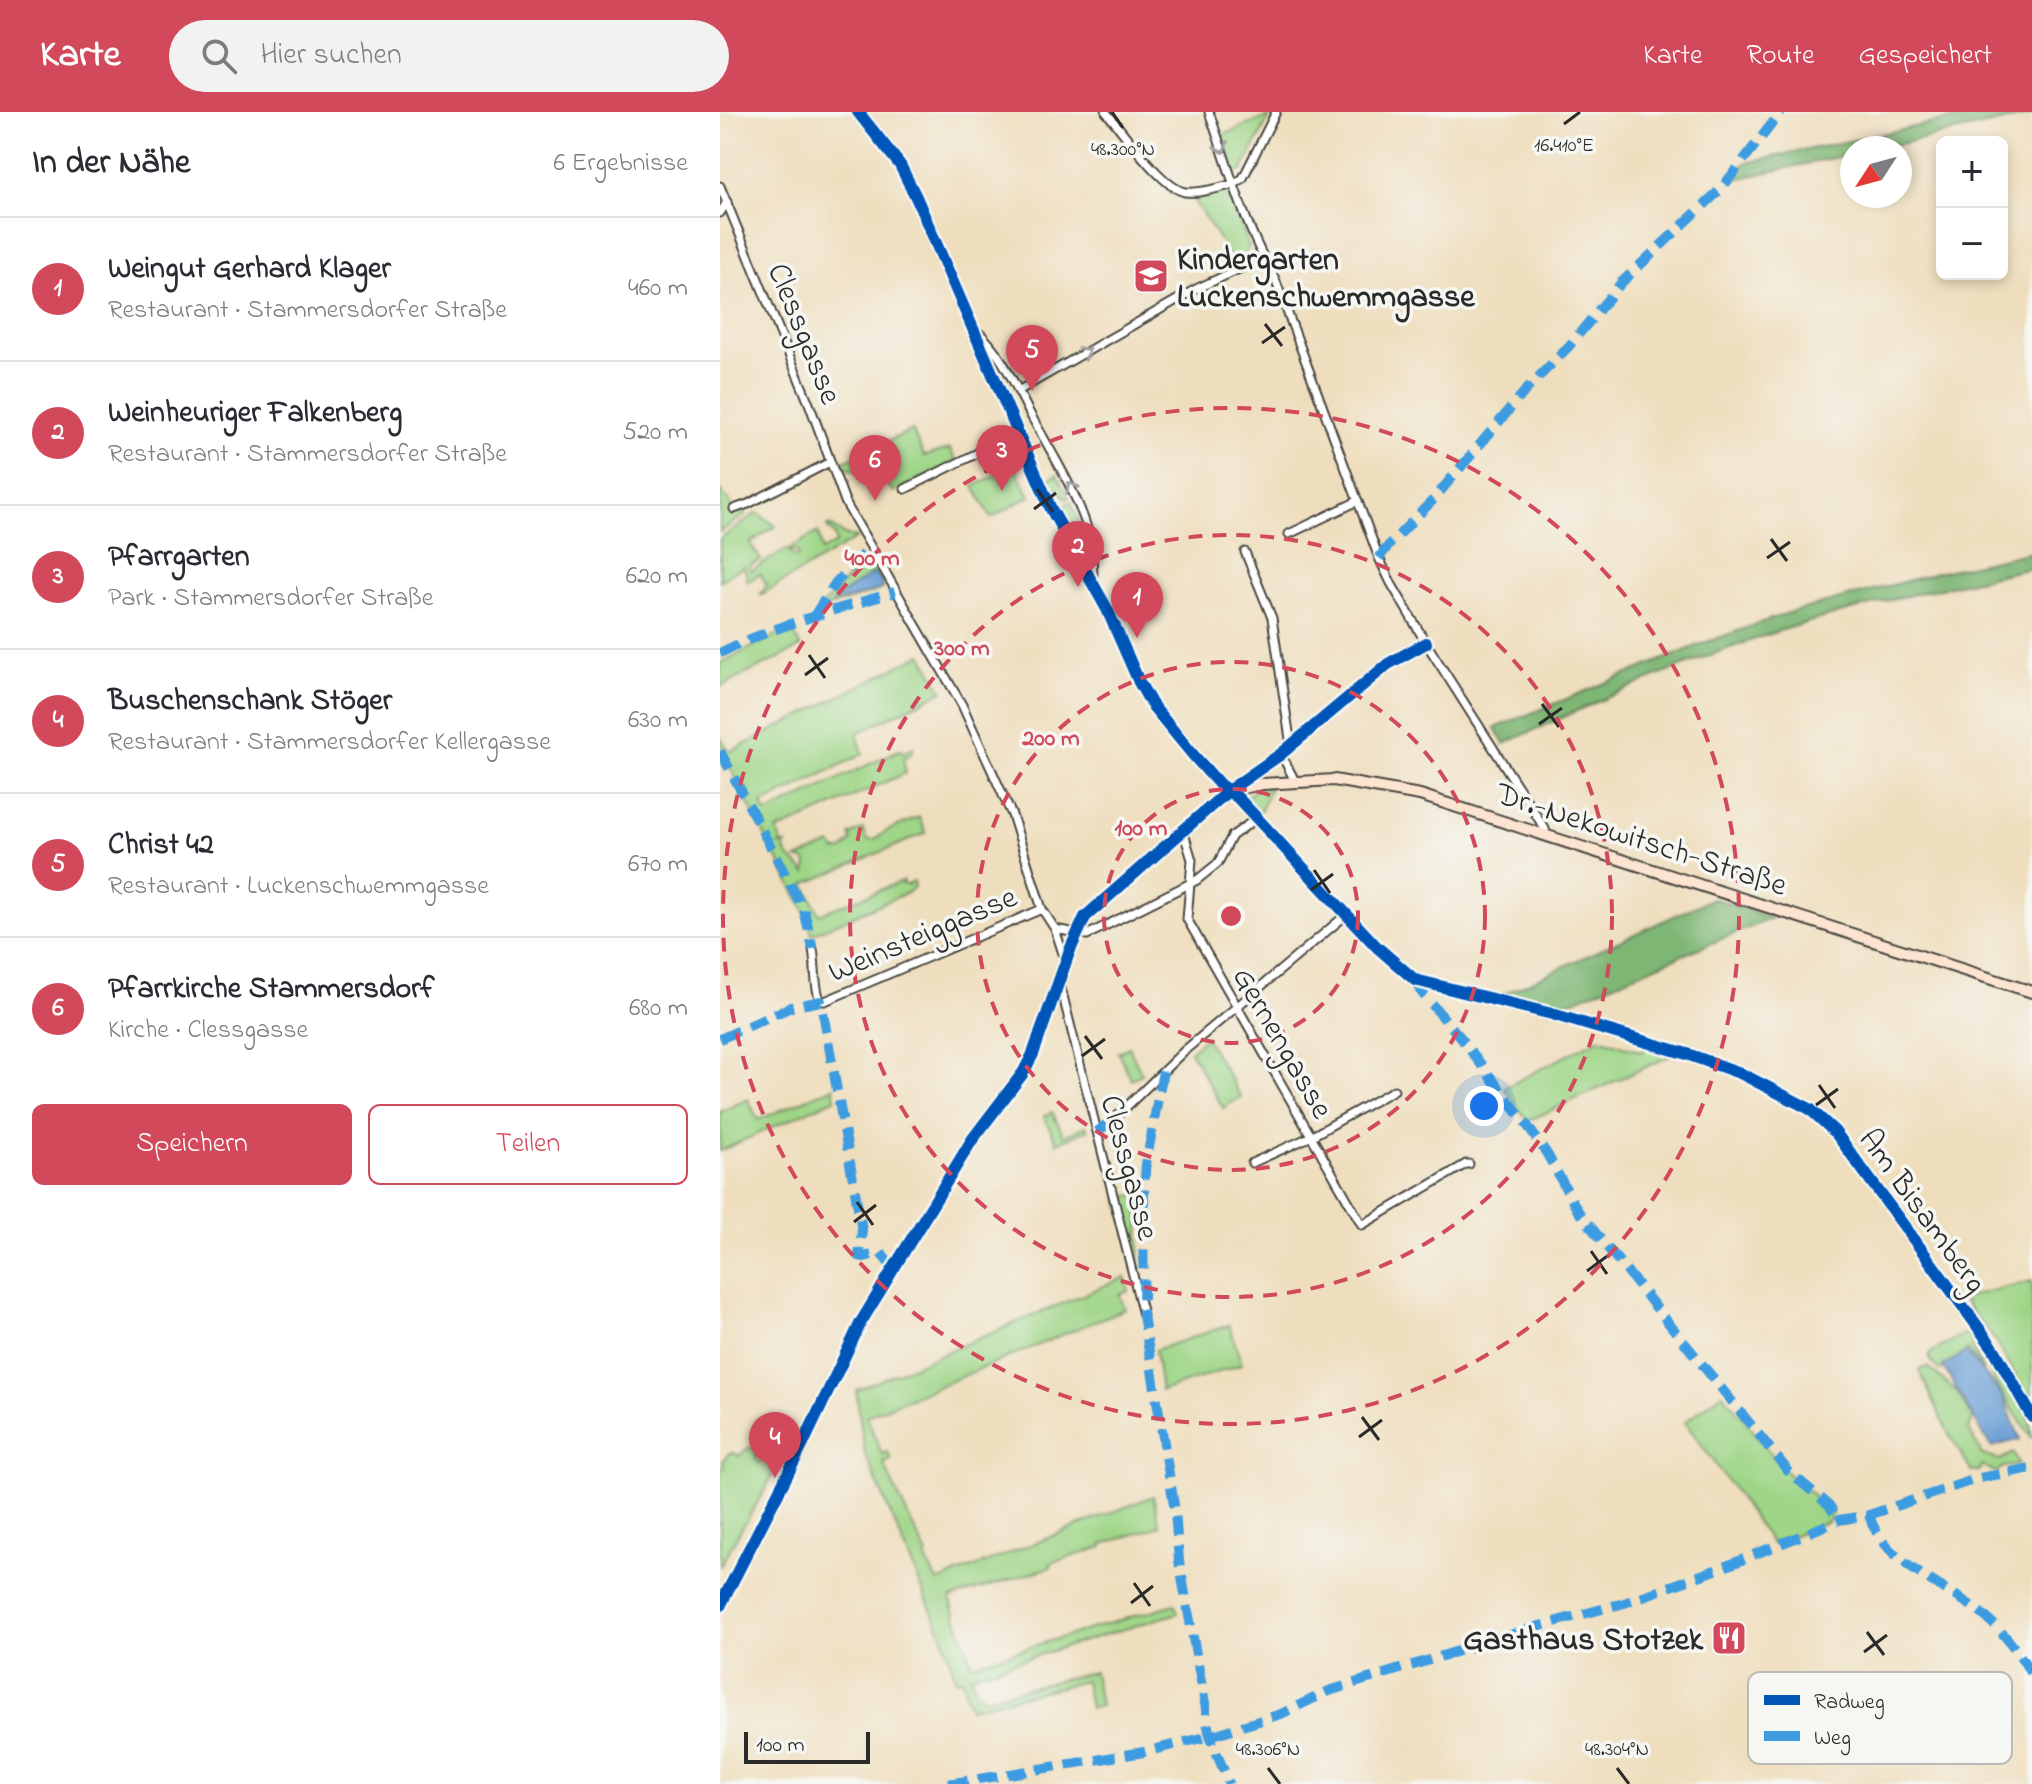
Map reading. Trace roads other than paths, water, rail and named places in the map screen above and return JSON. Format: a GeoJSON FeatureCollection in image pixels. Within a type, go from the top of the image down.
{"type":"FeatureCollection","features":[{"type":"Feature","properties":{"kind":"main road"},"geometry":{"type":"LineString","coordinates":[[720,1606],[803,1444],[851,1340],[972,1140],[1023,1073],[1085,917],[1228,791],[1212,777],[1152,705],[1096,588],[1058,524],[900,165],[858,112]]}},
{"type":"Feature","properties":{"kind":"main road","name":"Dr.-Nekowitsch-Straße"},"geometry":{"type":"LineString","coordinates":[[1228,791],[1262,784],[1334,780],[1406,792],[1546,834],[2032,992]]}},
{"type":"Feature","properties":{"kind":"street"},"geometry":{"type":"LineString","coordinates":[[1106,112],[1151,167],[1177,190],[1192,192],[1235,184],[1243,178],[1276,112]]}},
{"type":"Feature","properties":{"kind":"street"},"geometry":{"type":"LineString","coordinates":[[1209,112],[1245,217],[1275,279],[1391,583],[1546,834]]}},
{"type":"Feature","properties":{"kind":"street","name":"Clessgasse"},"geometry":{"type":"LineString","coordinates":[[720,186],[846,504],[962,705],[1012,815],[1042,909],[1055,929],[1066,963]]}},
{"type":"Feature","properties":{"kind":"street"},"geometry":{"type":"LineString","coordinates":[[720,213],[727,202]]}},
{"type":"Feature","properties":{"kind":"street"},"geometry":{"type":"LineString","coordinates":[[1018,391],[1196,289],[1263,258]]}},
{"type":"Feature","properties":{"kind":"street"},"geometry":{"type":"LineString","coordinates":[[968,323],[986,339],[1078,500],[1091,538],[1090,562],[1096,588]]}},
{"type":"Feature","properties":{"kind":"street"},"geometry":{"type":"LineString","coordinates":[[905,489],[1018,433]]}},
{"type":"Feature","properties":{"kind":"street"},"geometry":{"type":"LineString","coordinates":[[734,509],[830,462]]}},
{"type":"Feature","properties":{"kind":"street"},"geometry":{"type":"LineString","coordinates":[[1289,534],[1358,501]]}},
{"type":"Feature","properties":{"kind":"street"},"geometry":{"type":"LineString","coordinates":[[1245,552],[1272,618],[1291,746]]}},
{"type":"Feature","properties":{"kind":"street"},"geometry":{"type":"LineString","coordinates":[[1116,1117],[1184,1051],[1346,915],[1228,791],[1281,754],[1388,664],[1426,643]]}},
{"type":"Feature","properties":{"kind":"street"},"geometry":{"type":"LineString","coordinates":[[1281,754],[1295,781]]}},
{"type":"Feature","properties":{"kind":"street"},"geometry":{"type":"LineString","coordinates":[[1055,929],[1087,935],[1190,883],[1212,869],[1223,855],[1229,839],[1257,818]]}},
{"type":"Feature","properties":{"kind":"street","name":"Gernengasse"},"geometry":{"type":"LineString","coordinates":[[1183,830],[1191,853],[1187,919],[1362,1225],[1469,1164]]}},
{"type":"Feature","properties":{"kind":"street","name":"Weinsteiggasse"},"geometry":{"type":"LineString","coordinates":[[813,949],[817,996],[821,1001],[1042,909]]}},
{"type":"Feature","properties":{"kind":"street","name":"Am Bisamberg"},"geometry":{"type":"LineString","coordinates":[[1346,915],[1415,980],[1552,1014],[1687,1054],[1740,1073],[1810,1109],[1835,1132],[1994,1349],[2032,1417]]}},
{"type":"Feature","properties":{"kind":"street","name":"Clessgasse"},"geometry":{"type":"LineString","coordinates":[[1060,983],[1143,1315]]}},
{"type":"Feature","properties":{"kind":"street"},"geometry":{"type":"LineString","coordinates":[[1252,1163],[1312,1136],[1394,1090]]}},
{"type":"Feature","properties":{"kind":"water"},"geometry":{"type":"Polygon","coordinates":[[[873,573],[883,584],[880,590],[833,603],[840,595],[873,573]]]}},
{"type":"Feature","properties":{"kind":"water"},"geometry":{"type":"Polygon","coordinates":[[[1966,1352],[2003,1396],[2020,1439],[1991,1447],[1943,1366],[1966,1352]]]}},
{"type":"Feature","properties":{"kind":"place","name":"Kindergarten Luckenschwemmgasse"},"geometry":{"type":"Point","coordinates":[1151,276]}},
{"type":"Feature","properties":{"kind":"place","name":"Christ 42"},"geometry":{"type":"Point","coordinates":[1032,391]}},
{"type":"Feature","properties":{"kind":"place","name":"Pfarrgarten"},"geometry":{"type":"Point","coordinates":[1002,491]}},
{"type":"Feature","properties":{"kind":"place","name":"Pfarrkirche Stammersdorf"},"geometry":{"type":"Point","coordinates":[875,501]}},
{"type":"Feature","properties":{"kind":"place","name":"Weinheuriger Falkenberg"},"geometry":{"type":"Point","coordinates":[1078,587]}},
{"type":"Feature","properties":{"kind":"place","name":"Weingut Gerhard Klager"},"geometry":{"type":"Point","coordinates":[1137,638]}},
{"type":"Feature","properties":{"kind":"place","name":"Buschenschank Stöger"},"geometry":{"type":"Point","coordinates":[775,1478]}},
{"type":"Feature","properties":{"kind":"place","name":"Gasthaus Stotzek"},"geometry":{"type":"Point","coordinates":[1729,1638]}}]}
